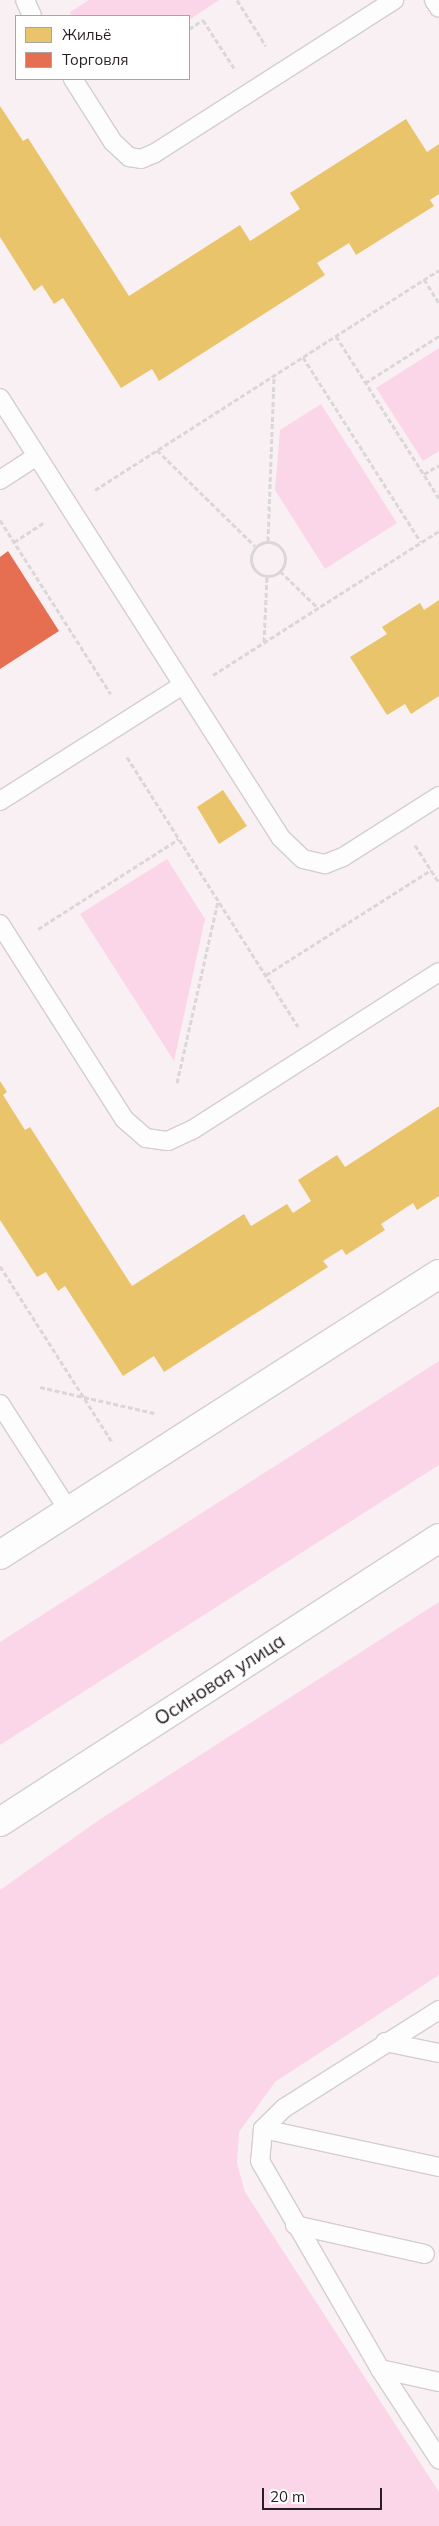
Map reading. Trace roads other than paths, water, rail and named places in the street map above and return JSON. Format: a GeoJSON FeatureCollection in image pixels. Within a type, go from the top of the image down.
{"type":"FeatureCollection","features":[{"type":"Feature","properties":{"kind":"street"},"geometry":{"type":"LineString","coordinates":[[0,1555],[439,1274]]}},
{"type":"Feature","properties":{"kind":"street","name":"Осиновая улица"},"geometry":{"type":"LineString","coordinates":[[0,1822],[439,1538]]}},
{"type":"Feature","properties":{"kind":"lane"},"geometry":{"type":"LineString","coordinates":[[25,0],[32,15]]}},
{"type":"Feature","properties":{"kind":"lane"},"geometry":{"type":"LineString","coordinates":[[74,80],[113,142],[128,157],[142,159],[156,153],[394,0]]}},
{"type":"Feature","properties":{"kind":"lane"},"geometry":{"type":"LineString","coordinates":[[434,0],[439,8]]}},
{"type":"Feature","properties":{"kind":"lane"},"geometry":{"type":"LineString","coordinates":[[0,398],[282,838],[303,859],[325,864],[343,857],[439,796]]}},
{"type":"Feature","properties":{"kind":"lane"},"geometry":{"type":"LineString","coordinates":[[0,480],[37,456]]}},
{"type":"Feature","properties":{"kind":"lane"},"geometry":{"type":"LineString","coordinates":[[0,801],[128,720],[185,688]]}},
{"type":"Feature","properties":{"kind":"lane"},"geometry":{"type":"LineString","coordinates":[[0,924],[124,1119],[146,1138],[168,1142],[192,1130],[439,972]]}},
{"type":"Feature","properties":{"kind":"lane"},"geometry":{"type":"LineString","coordinates":[[0,1404],[69,1511]]}},
{"type":"Feature","properties":{"kind":"lane"},"geometry":{"type":"LineString","coordinates":[[439,2010],[385,2042],[284,2108],[263,2130],[260,2162],[380,2369],[439,2459]]}},
{"type":"Feature","properties":{"kind":"lane"},"geometry":{"type":"LineString","coordinates":[[385,2042],[439,2053]]}},
{"type":"Feature","properties":{"kind":"lane"},"geometry":{"type":"LineString","coordinates":[[263,2130],[439,2167]]}},
{"type":"Feature","properties":{"kind":"lane"},"geometry":{"type":"LineString","coordinates":[[295,2225],[425,2254]]}},
{"type":"Feature","properties":{"kind":"lane"},"geometry":{"type":"LineString","coordinates":[[380,2369],[439,2382]]}}]}
